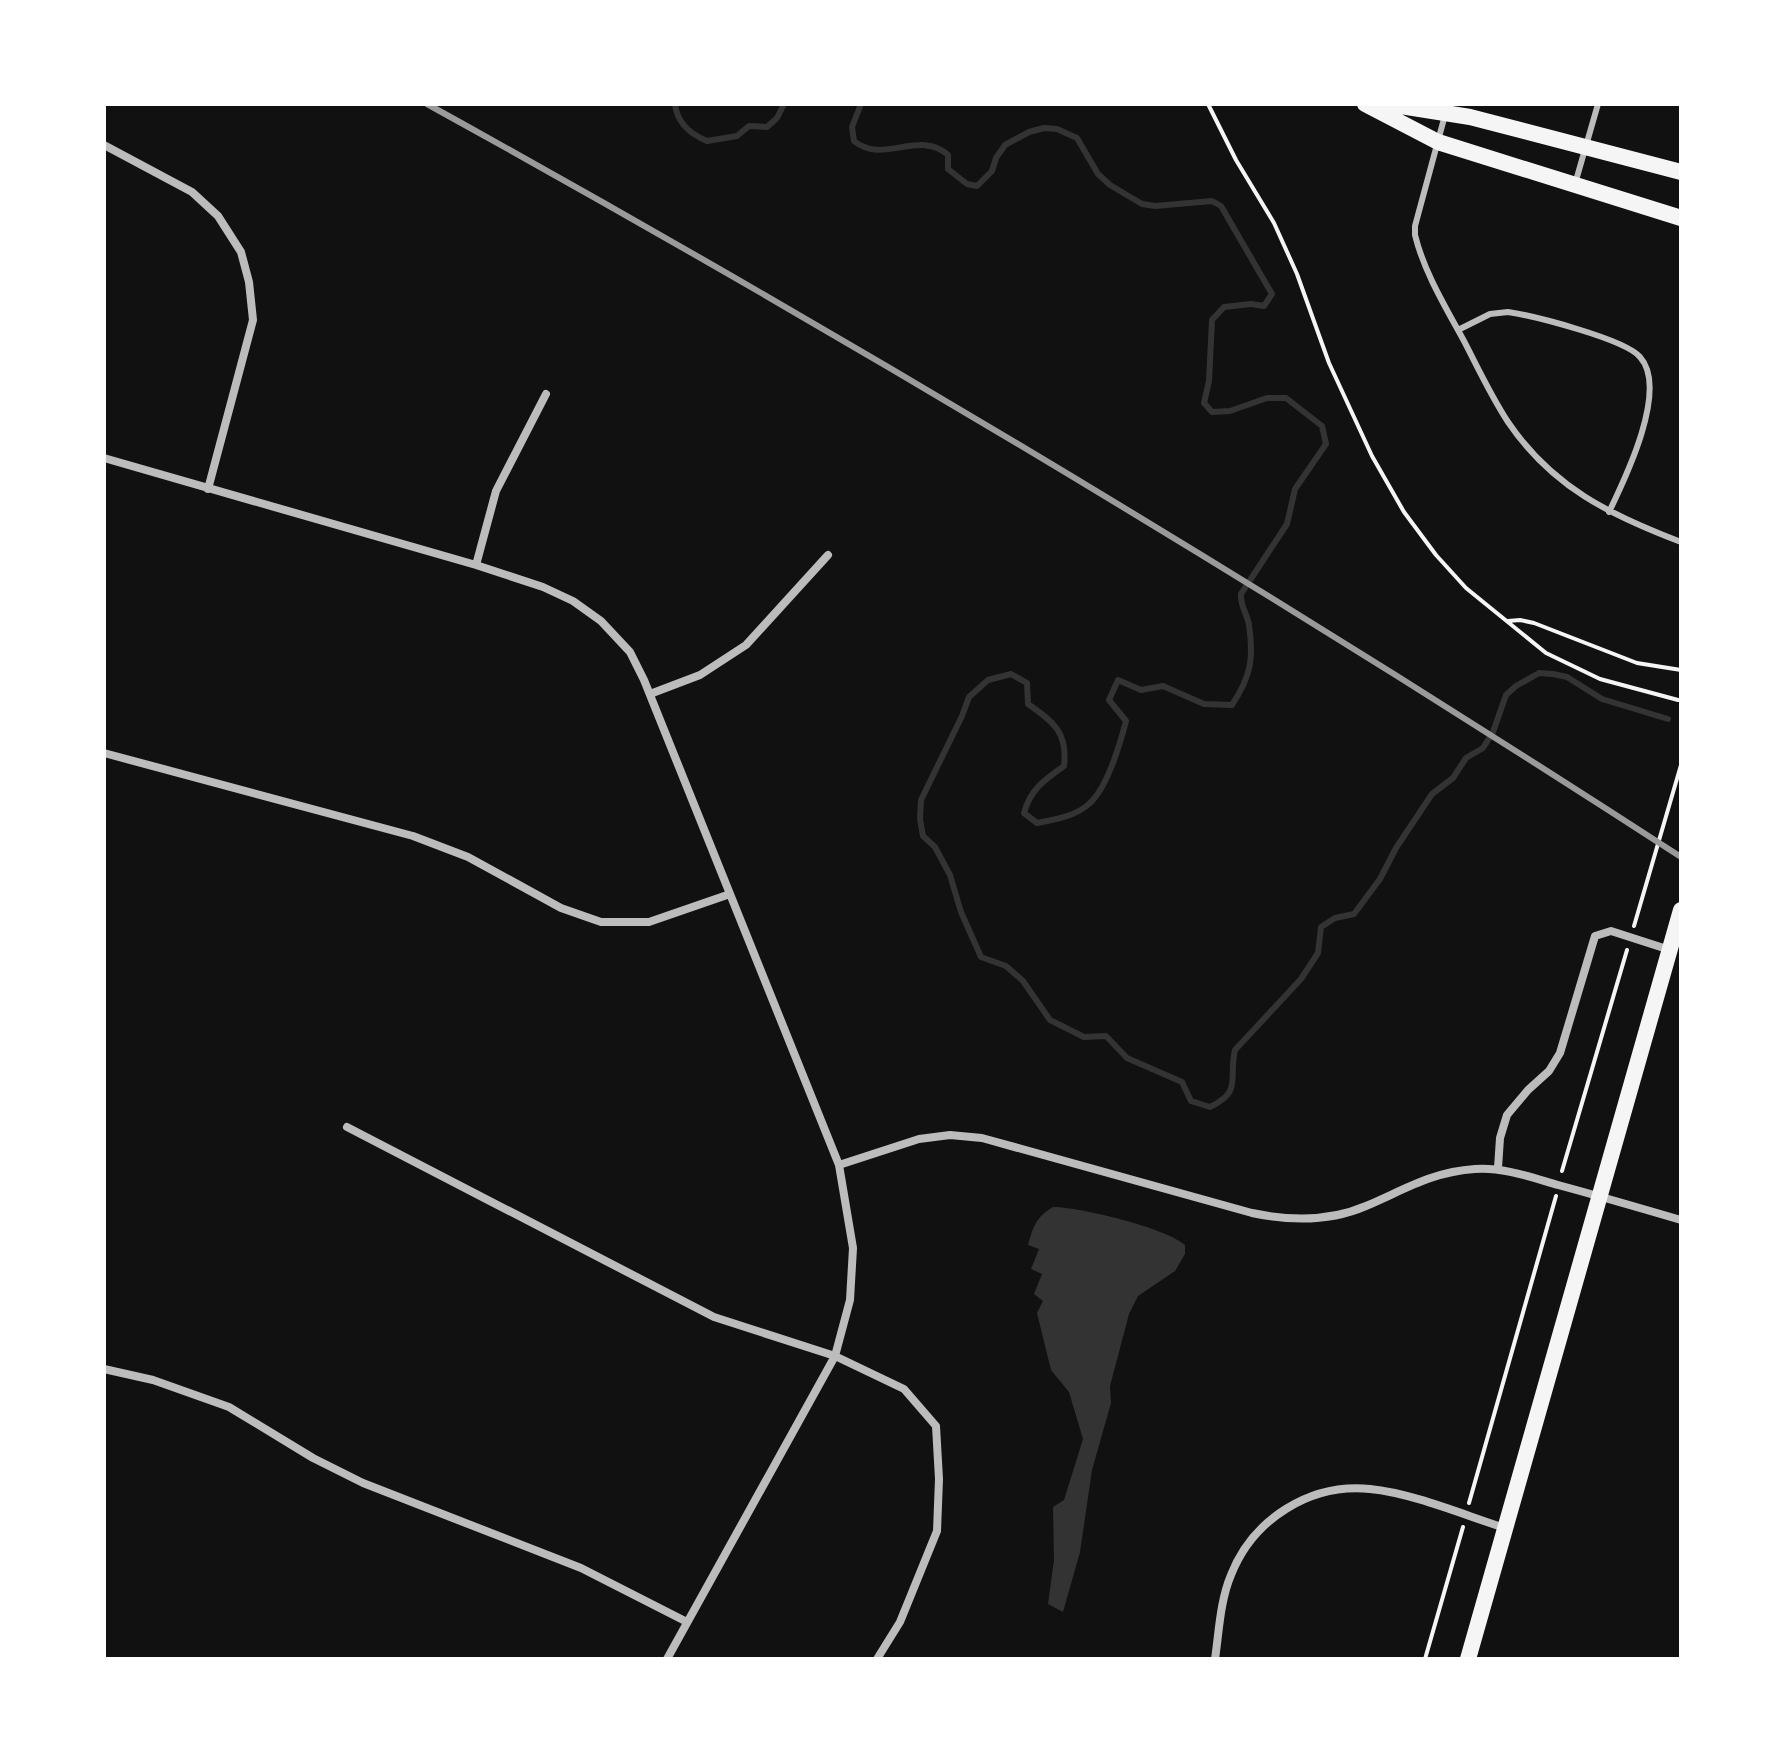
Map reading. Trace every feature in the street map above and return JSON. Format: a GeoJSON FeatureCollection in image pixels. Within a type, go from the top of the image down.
{"type":"FeatureCollection","features":[{"type":"Feature","properties":{"kind":"main road"},"geometry":{"type":"LineString","coordinates":[[1365,104],[1438,142],[1681,218]]}},
{"type":"Feature","properties":{"kind":"main road"},"geometry":{"type":"LineString","coordinates":[[1388,104],[1446,113],[1681,172]]}},
{"type":"Feature","properties":{"kind":"main road"},"geometry":{"type":"LineString","coordinates":[[1468,1659],[1681,910]]}},
{"type":"Feature","properties":{"kind":"street"},"geometry":{"type":"LineString","coordinates":[[104,145],[192,192],[218,216],[241,252],[249,282],[253,320],[208,489]]}},
{"type":"Feature","properties":{"kind":"street"},"geometry":{"type":"LineString","coordinates":[[476,565],[496,491],[546,394]]}},
{"type":"Feature","properties":{"kind":"street"},"geometry":{"type":"LineString","coordinates":[[104,458],[543,587],[573,601],[601,621],[630,652],[650,694],[839,1165],[853,1248],[850,1300],[835,1356],[667,1659]]}},
{"type":"Feature","properties":{"kind":"street"},"geometry":{"type":"LineString","coordinates":[[650,694],[700,675],[746,645],[828,555]]}},
{"type":"Feature","properties":{"kind":"street"},"geometry":{"type":"LineString","coordinates":[[104,753],[413,836],[468,857],[561,908],[601,922],[649,922],[730,894]]}},
{"type":"Feature","properties":{"kind":"street"},"geometry":{"type":"LineString","coordinates":[[1498,1168],[1500,1138],[1507,1115],[1549,1071],[1560,1053],[1595,936],[1611,931],[1670,950]]}},
{"type":"Feature","properties":{"kind":"street"},"geometry":{"type":"LineString","coordinates":[[347,1127],[714,1317],[835,1356],[904,1389],[936,1426],[939,1479],[937,1531],[900,1622],[877,1659]]}},
{"type":"Feature","properties":{"kind":"street"},"geometry":{"type":"LineString","coordinates":[[839,1165],[919,1139],[950,1135],[982,1138],[1252,1213],[1307,1219],[1334,1216],[1364,1207],[1417,1181],[1446,1172],[1498,1168],[1681,1220]]}},
{"type":"Feature","properties":{"kind":"street"},"geometry":{"type":"LineString","coordinates":[[104,1369],[153,1380],[229,1407],[313,1458],[363,1483],[581,1568],[687,1622]]}},
{"type":"Feature","properties":{"kind":"street"},"geometry":{"type":"LineString","coordinates":[[1215,1659],[1223,1603],[1241,1554],[1256,1533],[1295,1502],[1345,1488],[1371,1489],[1394,1493],[1505,1528]]}},
{"type":"Feature","properties":{"kind":"lane"},"geometry":{"type":"LineString","coordinates":[[1575,184],[1598,104]]}},
{"type":"Feature","properties":{"kind":"lane"},"geometry":{"type":"LineString","coordinates":[[1446,113],[1415,235],[1436,289],[1506,419],[1519,437],[1565,484],[1609,512],[1681,542]]}},
{"type":"Feature","properties":{"kind":"lane"},"geometry":{"type":"LineString","coordinates":[[1458,330],[1490,314],[1508,312],[1619,343],[1640,356],[1649,371],[1649,398],[1629,472],[1609,512]]}},
{"type":"Feature","properties":{"kind":"path"},"geometry":{"type":"LineString","coordinates":[[1208,104],[1236,160],[1274,223],[1297,274],[1329,363],[1385,481],[1404,512],[1451,574],[1546,653],[1600,679],[1678,700]]}},
{"type":"Feature","properties":{"kind":"path"},"geometry":{"type":"LineString","coordinates":[[1508,621],[1534,623],[1637,663],[1681,670]]}},
{"type":"Feature","properties":{"kind":"path"},"geometry":{"type":"LineString","coordinates":[[1567,1162],[1681,765]]}},
{"type":"Feature","properties":{"kind":"path"},"geometry":{"type":"LineString","coordinates":[[1470,1502],[1552,1209]]}},
{"type":"Feature","properties":{"kind":"path"},"geometry":{"type":"LineString","coordinates":[[1425,1659],[1461,1531]]}},
{"type":"Feature","properties":{"kind":"shaded area"},"geometry":{"type":"Polygon","coordinates":[[[1053,1207],[1122,1220],[1160,1232],[1185,1245],[1185,1254],[1175,1271],[1138,1296],[1129,1314],[1110,1386],[1111,1403],[1092,1470],[1080,1552],[1063,1612],[1048,1604],[1054,1560],[1053,1507],[1064,1500],[1083,1439],[1069,1392],[1051,1370],[1037,1313],[1043,1301],[1034,1294],[1042,1274],[1031,1269],[1039,1249],[1028,1245],[1036,1223],[1053,1207]]]}},
{"type":"Feature","properties":{"kind":"waterway"},"geometry":{"type":"LineString","coordinates":[[675,104],[678,117],[685,127],[707,141],[737,136],[749,126],[767,127],[777,118],[784,104]]}},
{"type":"Feature","properties":{"kind":"waterway"},"geometry":{"type":"LineString","coordinates":[[861,104],[852,127],[854,141],[877,150],[914,145],[937,148],[948,155],[948,169],[967,184],[977,186],[992,171],[1005,145],[1029,132],[1057,129],[1077,138],[1098,174],[1110,185],[1142,204],[1155,206],[1212,201],[1221,206],[1272,294],[1264,306],[1224,307],[1212,320],[1209,381],[1204,403],[1212,412],[1230,411],[1267,398],[1286,398],[1322,426],[1326,444],[1295,489],[1287,524],[1241,594],[1249,625],[1251,657],[1247,676],[1232,705],[1204,704],[1163,686],[1141,690],[1118,680],[1109,700],[1126,721],[1102,787],[1090,803],[1079,811],[1037,823],[1024,813],[1039,786],[1064,766],[1064,745],[1057,729],[1028,704],[1027,683],[1011,674],[988,680],[969,697],[921,800],[923,836],[935,847],[950,875],[961,912],[981,957],[1006,966],[1023,981],[1050,1020],[1084,1037],[1106,1036],[1127,1058],[1182,1082],[1191,1101],[1210,1107],[1231,1090],[1235,1050],[1301,979],[1318,953],[1321,927],[1335,918],[1354,914],[1380,879],[1396,848],[1432,794],[1453,778],[1466,758],[1483,748],[1493,732],[1506,695],[1516,686],[1539,673],[1567,677],[1602,699],[1668,719]]}},
{"type":"Feature","properties":{"kind":"railway"},"geometry":{"type":"LineString","coordinates":[[427,104],[746,284],[1061,470],[1373,661],[1681,857]]}}]}
